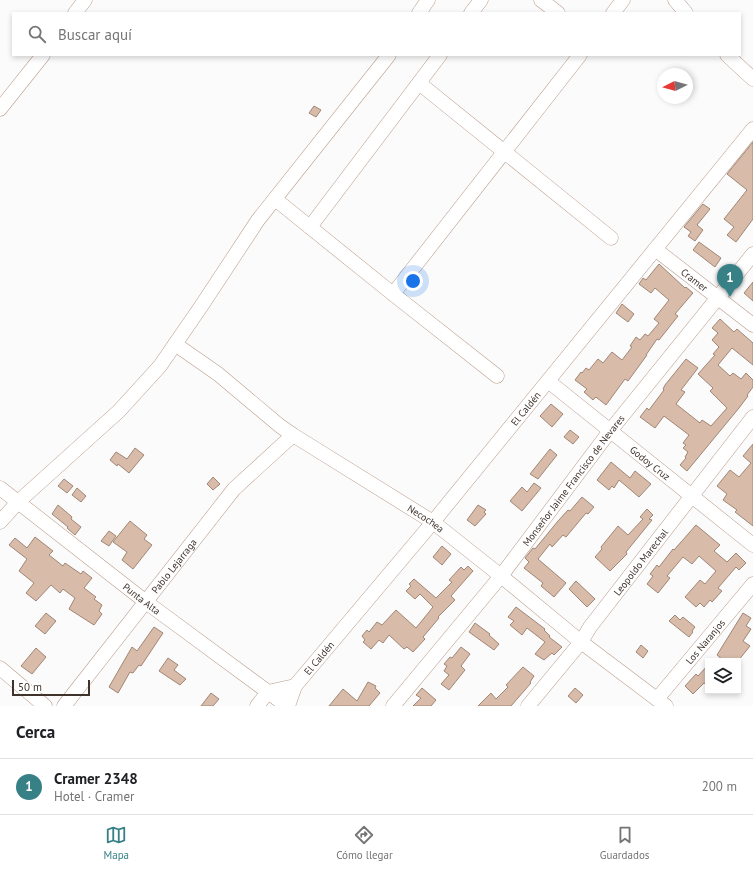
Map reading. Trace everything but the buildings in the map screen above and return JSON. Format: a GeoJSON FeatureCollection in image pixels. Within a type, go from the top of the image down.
{"type":"FeatureCollection","features":[{"type":"Feature","properties":{"kind":"street"},"geometry":{"type":"LineString","coordinates":[[76,12],[85,0]]}},
{"type":"Feature","properties":{"kind":"street"},"geometry":{"type":"LineString","coordinates":[[420,12],[428,0]]}},
{"type":"Feature","properties":{"kind":"street"},"geometry":{"type":"LineString","coordinates":[[472,12],[481,0]]}},
{"type":"Feature","properties":{"kind":"street"},"geometry":{"type":"LineString","coordinates":[[541,0],[557,12]]}},
{"type":"Feature","properties":{"kind":"street"},"geometry":{"type":"LineString","coordinates":[[614,12],[623,0]]}},
{"type":"Feature","properties":{"kind":"street"},"geometry":{"type":"LineString","coordinates":[[675,0],[685,12]]}},
{"type":"Feature","properties":{"kind":"street"},"geometry":{"type":"LineString","coordinates":[[0,109],[42,56]]}},
{"type":"Feature","properties":{"kind":"street"},"geometry":{"type":"LineString","coordinates":[[0,522],[18,502],[119,411],[160,366],[258,220],[388,56]]}},
{"type":"Feature","properties":{"kind":"street"},"geometry":{"type":"LineString","coordinates":[[310,228],[439,56]]}},
{"type":"Feature","properties":{"kind":"street"},"geometry":{"type":"LineString","coordinates":[[392,294],[579,56]]}},
{"type":"Feature","properties":{"kind":"street"},"geometry":{"type":"LineString","coordinates":[[728,56],[753,79]]}},
{"type":"Feature","properties":{"kind":"street"},"geometry":{"type":"LineString","coordinates":[[419,83],[612,238]]}},
{"type":"Feature","properties":{"kind":"street","name":"El Caldén"},"geometry":{"type":"LineString","coordinates":[[287,706],[295,686],[433,522],[753,129]]}},
{"type":"Feature","properties":{"kind":"street"},"geometry":{"type":"LineString","coordinates":[[275,199],[496,376]]}},
{"type":"Feature","properties":{"kind":"street","name":"Cramer"},"geometry":{"type":"LineString","coordinates":[[655,249],[753,325]]}},
{"type":"Feature","properties":{"kind":"street","name":"Monseñor Jaime Francisco de Nevares"},"geometry":{"type":"LineString","coordinates":[[393,706],[501,576],[610,432],[753,254]]}},
{"type":"Feature","properties":{"kind":"street","name":"Necochea"},"geometry":{"type":"LineString","coordinates":[[176,344],[218,374],[280,426],[433,522],[580,642],[661,702]]}},
{"type":"Feature","properties":{"kind":"street","name":"Godoy Cruz"},"geometry":{"type":"LineString","coordinates":[[548,381],[753,545]]}},
{"type":"Feature","properties":{"kind":"street","name":"Leopoldo Marechal"},"geometry":{"type":"LineString","coordinates":[[528,706],[580,642],[590,627],[753,417]]}},
{"type":"Feature","properties":{"kind":"street","name":"Pablo Lejarraga"},"geometry":{"type":"LineString","coordinates":[[64,706],[234,490],[293,435]]}},
{"type":"Feature","properties":{"kind":"street","name":"Punta Alta"},"geometry":{"type":"LineString","coordinates":[[0,488],[146,602],[287,706]]}},
{"type":"Feature","properties":{"kind":"street","name":"Los Naranjos"},"geometry":{"type":"LineString","coordinates":[[661,702],[753,584]]}},
{"type":"Feature","properties":{"kind":"street"},"geometry":{"type":"LineString","coordinates":[[0,668],[45,706]]}},
{"type":"Feature","properties":{"kind":"street"},"geometry":{"type":"LineString","coordinates":[[257,706],[268,692],[295,686]]}},
{"type":"Feature","properties":{"kind":"place","name":"Cramer 2348"},"geometry":{"type":"Point","coordinates":[730,297]}}]}
